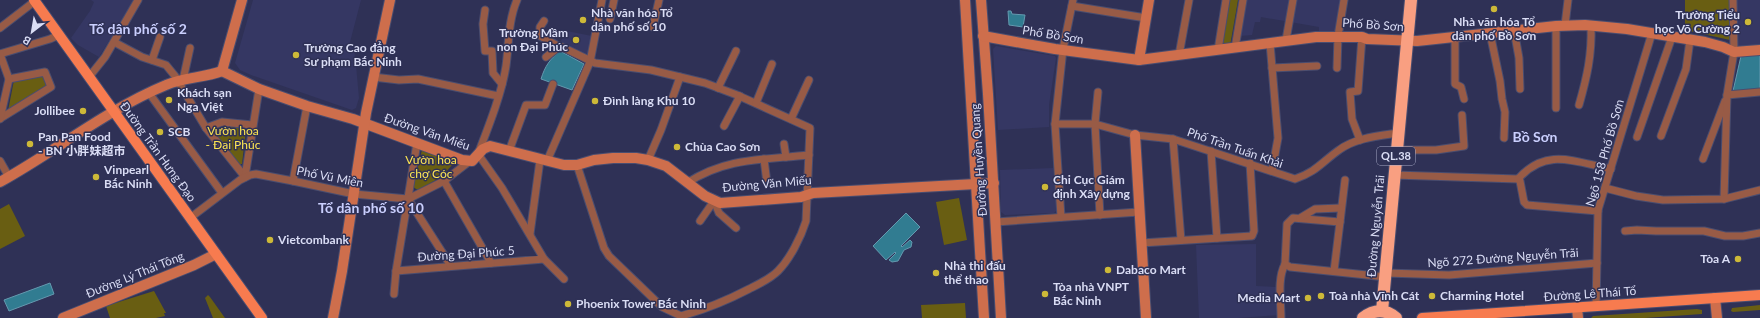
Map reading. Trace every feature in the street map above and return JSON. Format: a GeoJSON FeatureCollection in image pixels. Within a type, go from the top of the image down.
{"type":"FeatureCollection","features":[{"type":"Feature","properties":{"kind":"highway","name":"Đường Nguyễn Trãi"},"geometry":{"type":"LineString","coordinates":[[1382,311],[1411,0]]}},
{"type":"Feature","properties":{"kind":"highway"},"geometry":{"type":"LineString","coordinates":[[1363,318],[1372,312],[1382,311],[1391,314],[1396,318]]}},
{"type":"Feature","properties":{"kind":"main road","name":"Đường Trần Hưng Đạo"},"geometry":{"type":"LineString","coordinates":[[35,0],[262,318]]}},
{"type":"Feature","properties":{"kind":"main road","name":"Đường Lê Thái Tổ"},"geometry":{"type":"LineString","coordinates":[[1422,318],[1577,313],[1596,307],[1760,295]]}},
{"type":"Feature","properties":{"kind":"street"},"geometry":{"type":"LineString","coordinates":[[0,28],[35,0]]}},
{"type":"Feature","properties":{"kind":"street"},"geometry":{"type":"LineString","coordinates":[[89,77],[105,57],[138,0]]}},
{"type":"Feature","properties":{"kind":"street"},"geometry":{"type":"LineString","coordinates":[[0,182],[113,111],[149,93],[181,80],[222,71],[242,0]]}},
{"type":"Feature","properties":{"kind":"street"},"geometry":{"type":"LineString","coordinates":[[333,318],[364,124],[390,0]]}},
{"type":"Feature","properties":{"kind":"street"},"geometry":{"type":"LineString","coordinates":[[517,0],[511,20],[506,67],[502,84],[478,154],[502,188],[544,259],[564,279]]}},
{"type":"Feature","properties":{"kind":"street"},"geometry":{"type":"LineString","coordinates":[[530,234],[544,160],[590,62],[602,0]]}},
{"type":"Feature","properties":{"kind":"street"},"geometry":{"type":"LineString","coordinates":[[610,19],[614,0]]}},
{"type":"Feature","properties":{"kind":"street"},"geometry":{"type":"LineString","coordinates":[[653,27],[658,0]]}},
{"type":"Feature","properties":{"kind":"street","name":"Đường Huyền Quang"},"geometry":{"type":"LineString","coordinates":[[965,0],[984,318]]}},
{"type":"Feature","properties":{"kind":"street","name":"Đường Huyền Quang"},"geometry":{"type":"LineString","coordinates":[[981,0],[999,261],[1001,318]]}},
{"type":"Feature","properties":{"kind":"street"},"geometry":{"type":"LineString","coordinates":[[1139,60],[1149,0]]}},
{"type":"Feature","properties":{"kind":"street"},"geometry":{"type":"LineString","coordinates":[[1179,55],[1189,0]]}},
{"type":"Feature","properties":{"kind":"street"},"geometry":{"type":"LineString","coordinates":[[1218,50],[1226,0]]}},
{"type":"Feature","properties":{"kind":"street"},"geometry":{"type":"LineString","coordinates":[[1235,48],[1243,0]]}},
{"type":"Feature","properties":{"kind":"street"},"geometry":{"type":"LineString","coordinates":[[1286,40],[1293,0]]}},
{"type":"Feature","properties":{"kind":"street"},"geometry":{"type":"LineString","coordinates":[[1337,68],[1338,36],[1344,0]]}},
{"type":"Feature","properties":{"kind":"street"},"geometry":{"type":"LineString","coordinates":[[1556,108],[1560,26],[1568,0]]}},
{"type":"Feature","properties":{"kind":"street"},"geometry":{"type":"LineString","coordinates":[[1724,199],[1728,95],[1734,52],[1733,0]]}},
{"type":"Feature","properties":{"kind":"street"},"geometry":{"type":"LineString","coordinates":[[1061,217],[1055,124],[1063,49],[1072,3],[1146,18]]}},
{"type":"Feature","properties":{"kind":"street"},"geometry":{"type":"LineString","coordinates":[[485,10],[483,24],[485,50],[492,51],[493,73],[502,84]]}},
{"type":"Feature","properties":{"kind":"street"},"geometry":{"type":"LineString","coordinates":[[544,21],[540,27],[540,36],[590,62],[651,70],[718,88],[740,96],[810,128],[807,196],[808,206],[804,228],[783,265],[778,271],[763,282],[719,304],[682,317],[662,307],[609,256],[604,248],[577,165]]}},
{"type":"Feature","properties":{"kind":"street","name":"Phố Bồ Sơn"},"geometry":{"type":"LineString","coordinates":[[967,31],[983,33],[1055,49],[1139,60],[1286,40],[1338,36],[1362,36],[1367,39],[1407,41],[1455,38],[1514,30],[1560,26],[1592,26],[1652,33],[1723,47],[1734,52],[1760,50]]}},
{"type":"Feature","properties":{"kind":"street"},"geometry":{"type":"LineString","coordinates":[[1580,105],[1589,73],[1592,46],[1592,26]]}},
{"type":"Feature","properties":{"kind":"street"},"geometry":{"type":"LineString","coordinates":[[1514,30],[1519,58],[1520,89]]}},
{"type":"Feature","properties":{"kind":"street"},"geometry":{"type":"LineString","coordinates":[[1490,33],[1505,112],[1504,138]]}},
{"type":"Feature","properties":{"kind":"street","name":"Ngõ 158 Phố Bồ Sơn"},"geometry":{"type":"LineString","coordinates":[[1596,307],[1598,211],[1652,33]]}},
{"type":"Feature","properties":{"kind":"street"},"geometry":{"type":"LineString","coordinates":[[0,118],[9,79],[0,54],[59,35]]}},
{"type":"Feature","properties":{"kind":"street"},"geometry":{"type":"LineString","coordinates":[[1360,140],[1352,119],[1350,92],[1358,91],[1362,36]]}},
{"type":"Feature","properties":{"kind":"street"},"geometry":{"type":"LineString","coordinates":[[152,60],[160,37]]}},
{"type":"Feature","properties":{"kind":"street"},"geometry":{"type":"LineString","coordinates":[[1638,137],[1672,37]]}},
{"type":"Feature","properties":{"kind":"street"},"geometry":{"type":"LineString","coordinates":[[1455,38],[1455,84],[1463,89],[1464,99]]}},
{"type":"Feature","properties":{"kind":"street"},"geometry":{"type":"LineString","coordinates":[[1661,136],[1686,69],[1690,40]]}},
{"type":"Feature","properties":{"kind":"street"},"geometry":{"type":"LineString","coordinates":[[114,42],[142,57],[166,65],[181,80],[206,128],[245,177]]}},
{"type":"Feature","properties":{"kind":"street"},"geometry":{"type":"LineString","coordinates":[[1270,43],[1278,138],[1272,170]]}},
{"type":"Feature","properties":{"kind":"street"},"geometry":{"type":"LineString","coordinates":[[546,57],[558,46]]}},
{"type":"Feature","properties":{"kind":"street"},"geometry":{"type":"LineString","coordinates":[[181,80],[190,48]]}},
{"type":"Feature","properties":{"kind":"street"},"geometry":{"type":"LineString","coordinates":[[718,88],[736,51]]}},
{"type":"Feature","properties":{"kind":"street"},"geometry":{"type":"LineString","coordinates":[[756,103],[772,64]]}},
{"type":"Feature","properties":{"kind":"street"},"geometry":{"type":"LineString","coordinates":[[1272,68],[1317,66]]}},
{"type":"Feature","properties":{"kind":"street","name":"Đường Văn Miếu"},"geometry":{"type":"LineString","coordinates":[[222,71],[259,89],[307,106],[354,118],[364,124],[462,160],[470,161],[474,159],[487,146],[544,160],[577,165],[594,160],[636,158],[666,166],[687,183],[714,201],[730,202],[807,196],[813,193],[994,183]]}},
{"type":"Feature","properties":{"kind":"street"},"geometry":{"type":"LineString","coordinates":[[0,118],[51,87],[45,72],[9,79]]}},
{"type":"Feature","properties":{"kind":"street"},"geometry":{"type":"LineString","coordinates":[[373,77],[399,80],[418,79],[498,96]]}},
{"type":"Feature","properties":{"kind":"street"},"geometry":{"type":"LineString","coordinates":[[648,160],[661,130],[680,77]]}},
{"type":"Feature","properties":{"kind":"street"},"geometry":{"type":"LineString","coordinates":[[791,119],[809,80]]}},
{"type":"Feature","properties":{"kind":"street"},"geometry":{"type":"LineString","coordinates":[[509,151],[526,105],[545,106],[553,84]]}},
{"type":"Feature","properties":{"kind":"street"},"geometry":{"type":"LineString","coordinates":[[190,218],[245,177],[252,125],[259,89]]}},
{"type":"Feature","properties":{"kind":"street"},"geometry":{"type":"LineString","coordinates":[[1098,92],[1095,124],[1100,215]]}},
{"type":"Feature","properties":{"kind":"street"},"geometry":{"type":"LineString","coordinates":[[1728,95],[1760,92]]}},
{"type":"Feature","properties":{"kind":"street"},"geometry":{"type":"LineString","coordinates":[[149,93],[222,193]]}},
{"type":"Feature","properties":{"kind":"street"},"geometry":{"type":"LineString","coordinates":[[970,94],[988,94]]}},
{"type":"Feature","properties":{"kind":"street"},"geometry":{"type":"LineString","coordinates":[[1703,159],[1728,95]]}},
{"type":"Feature","properties":{"kind":"street"},"geometry":{"type":"LineString","coordinates":[[724,126],[740,96]]}},
{"type":"Feature","properties":{"kind":"street"},"geometry":{"type":"LineString","coordinates":[[293,181],[307,106]]}},
{"type":"Feature","properties":{"kind":"street"},"geometry":{"type":"LineString","coordinates":[[1396,150],[1436,150],[1464,146],[1462,115]]}},
{"type":"Feature","properties":{"kind":"street"},"geometry":{"type":"LineString","coordinates":[[206,128],[222,122],[252,125]]}},
{"type":"Feature","properties":{"kind":"street","name":"Phố Trần Tuấn Khải"},"geometry":{"type":"LineString","coordinates":[[1055,124],[1095,124],[1135,135],[1173,139],[1272,170],[1286,177],[1295,179],[1319,167],[1339,149],[1360,140],[1398,133]]}},
{"type":"Feature","properties":{"kind":"street"},"geometry":{"type":"LineString","coordinates":[[1135,135],[1146,318]]}},
{"type":"Feature","properties":{"kind":"street"},"geometry":{"type":"LineString","coordinates":[[1173,139],[1181,240]]}},
{"type":"Feature","properties":{"kind":"street","name":"Đường Đại Phúc 5"},"geometry":{"type":"LineString","coordinates":[[417,143],[396,271],[544,259]]}},
{"type":"Feature","properties":{"kind":"street"},"geometry":{"type":"LineString","coordinates":[[784,144],[786,157]]}},
{"type":"Feature","properties":{"kind":"street"},"geometry":{"type":"LineString","coordinates":[[1211,151],[1217,238]]}},
{"type":"Feature","properties":{"kind":"street"},"geometry":{"type":"LineString","coordinates":[[687,183],[703,173],[728,164],[809,155]]}},
{"type":"Feature","properties":{"kind":"street"},"geometry":{"type":"LineString","coordinates":[[764,159],[767,183]]}},
{"type":"Feature","properties":{"kind":"street"},"geometry":{"type":"LineString","coordinates":[[1394,175],[1518,179],[1532,167],[1547,160],[1565,160],[1611,169]]}},
{"type":"Feature","properties":{"kind":"street"},"geometry":{"type":"LineString","coordinates":[[0,161],[9,177]]}},
{"type":"Feature","properties":{"kind":"street"},"geometry":{"type":"LineString","coordinates":[[451,266],[408,199],[444,181],[470,161]]}},
{"type":"Feature","properties":{"kind":"street"},"geometry":{"type":"LineString","coordinates":[[1141,243],[1250,237],[1254,233],[1250,163]]}},
{"type":"Feature","properties":{"kind":"street","name":"Phố Vũ Miên"},"geometry":{"type":"LineString","coordinates":[[245,177],[256,174],[354,194],[408,199]]}},
{"type":"Feature","properties":{"kind":"street"},"geometry":{"type":"LineString","coordinates":[[1518,179],[1520,181],[1524,202],[1527,205],[1598,211]]}},
{"type":"Feature","properties":{"kind":"street"},"geometry":{"type":"LineString","coordinates":[[1334,271],[1345,180]]}},
{"type":"Feature","properties":{"kind":"street"},"geometry":{"type":"LineString","coordinates":[[444,181],[491,263]]}},
{"type":"Feature","properties":{"kind":"street"},"geometry":{"type":"LineString","coordinates":[[1605,188],[1636,196],[1663,200],[1724,199],[1760,190]]}},
{"type":"Feature","properties":{"kind":"street"},"geometry":{"type":"LineString","coordinates":[[700,221],[714,201]]}},
{"type":"Feature","properties":{"kind":"street"},"geometry":{"type":"LineString","coordinates":[[714,201],[719,213],[736,228]]}},
{"type":"Feature","properties":{"kind":"street"},"geometry":{"type":"LineString","coordinates":[[1300,218],[1315,209],[1342,208]]}},
{"type":"Feature","properties":{"kind":"street"},"geometry":{"type":"LineString","coordinates":[[996,222],[1139,212]]}},
{"type":"Feature","properties":{"kind":"street"},"geometry":{"type":"LineString","coordinates":[[1281,318],[1281,283],[1282,271],[1285,264],[1287,224],[1291,218],[1340,222]]}},
{"type":"Feature","properties":{"kind":"street"},"geometry":{"type":"LineString","coordinates":[[1625,231],[1704,231],[1731,236],[1760,233]]}},
{"type":"Feature","properties":{"kind":"street","name":"Đường Lý Thái Tông"},"geometry":{"type":"LineString","coordinates":[[63,318],[194,265],[216,254]]}},
{"type":"Feature","properties":{"kind":"street"},"geometry":{"type":"LineString","coordinates":[[981,262],[999,261]]}},
{"type":"Feature","properties":{"kind":"street","name":"Ngõ 272 Đường Nguyễn Trãi"},"geometry":{"type":"LineString","coordinates":[[1285,264],[1290,267],[1386,275],[1449,275],[1597,263]]}},
{"type":"Feature","properties":{"kind":"street"},"geometry":{"type":"LineString","coordinates":[[394,294],[396,271]]}},
{"type":"Feature","properties":{"kind":"street"},"geometry":{"type":"LineString","coordinates":[[1715,298],[1716,318]]}},
{"type":"Feature","properties":{"kind":"shaded area"},"geometry":{"type":"Polygon","coordinates":[[[91,0],[134,0],[99,57],[78,45],[71,38],[90,11],[94,2],[91,0]]]}},
{"type":"Feature","properties":{"kind":"shaded area","name":"Trường Cao đẳng Sư phạm Bắc Ninh"},"geometry":{"type":"Polygon","coordinates":[[[253,0],[361,0],[349,46],[354,48],[356,65],[359,98],[356,108],[352,110],[240,70],[235,63],[253,0]]]}},
{"type":"Feature","properties":{"kind":"shaded area"},"geometry":{"type":"Polygon","coordinates":[[[1246,0],[1342,0],[1336,34],[1319,32],[1319,27],[1261,17],[1260,22],[1255,22],[1252,35],[1240,36],[1246,0]]]}},
{"type":"Feature","properties":{"kind":"shaded area","name":"Trường Tiểu học Võ Cường 2"},"geometry":{"type":"Polygon","coordinates":[[[1735,0],[1760,0],[1760,47],[1740,49],[1736,45],[1735,0]]]}},
{"type":"Feature","properties":{"kind":"shaded area"},"geometry":{"type":"Polygon","coordinates":[[[1008,11],[1011,11],[1012,14],[1025,15],[1023,27],[1009,25],[1008,11]]]}},
{"type":"Feature","properties":{"kind":"shaded area","name":"Trường Mầm non Đại Phúc"},"geometry":{"type":"Polygon","coordinates":[[[567,31],[592,36],[588,57],[559,44],[567,31]]]}},
{"type":"Feature","properties":{"kind":"shaded area"},"geometry":{"type":"Polygon","coordinates":[[[996,46],[1055,56],[1056,58],[1049,105],[1049,127],[998,130],[993,49],[996,46]]]}},
{"type":"Feature","properties":{"kind":"shaded area"},"geometry":{"type":"Polygon","coordinates":[[[560,51],[584,64],[572,90],[541,79],[548,63],[560,51]]]}},
{"type":"Feature","properties":{"kind":"shaded area"},"geometry":{"type":"Polygon","coordinates":[[[1760,55],[1760,89],[1733,91],[1741,56],[1760,55]]]}},
{"type":"Feature","properties":{"kind":"shaded area"},"geometry":{"type":"Polygon","coordinates":[[[1053,168],[1057,210],[1054,213],[1005,215],[1001,212],[1000,170],[1053,168]]]}},
{"type":"Feature","properties":{"kind":"shaded area"},"geometry":{"type":"Polygon","coordinates":[[[906,213],[920,227],[901,246],[902,247],[910,240],[912,242],[911,247],[904,250],[898,261],[892,262],[889,260],[896,253],[895,252],[886,260],[873,246],[906,213]]]}},
{"type":"Feature","properties":{"kind":"shaded area"},"geometry":{"type":"Polygon","coordinates":[[[1256,244],[1256,286],[1277,287],[1279,315],[1238,318],[1199,318],[1196,245],[1256,244]]]}},
{"type":"Feature","properties":{"kind":"shaded area"},"geometry":{"type":"Polygon","coordinates":[[[50,283],[54,294],[9,311],[4,300],[50,283]]]}},
{"type":"Feature","properties":{"kind":"green space"},"geometry":{"type":"Polygon","coordinates":[[[1229,0],[1238,0],[1230,46],[1221,46],[1229,0]]]}},
{"type":"Feature","properties":{"kind":"green space"},"geometry":{"type":"Polygon","coordinates":[[[1685,0],[1729,0],[1730,40],[1685,30],[1685,0]]]}},
{"type":"Feature","properties":{"kind":"green space"},"geometry":{"type":"Polygon","coordinates":[[[44,75],[48,86],[8,111],[14,80],[44,75]]]}},
{"type":"Feature","properties":{"kind":"green space","name":"Vườn hoa - Đại Phúc"},"geometry":{"type":"Polygon","coordinates":[[[221,125],[243,127],[246,129],[242,164],[239,164],[212,130],[212,128],[221,125]]]}},
{"type":"Feature","properties":{"kind":"green space","name":"Vườn hoa chợ Cóc"},"geometry":{"type":"Polygon","coordinates":[[[422,150],[455,162],[441,177],[418,190],[413,187],[422,150]]]}},
{"type":"Feature","properties":{"kind":"green space"},"geometry":{"type":"Polygon","coordinates":[[[959,198],[967,240],[944,245],[936,202],[959,198]]]}},
{"type":"Feature","properties":{"kind":"green space"},"geometry":{"type":"Polygon","coordinates":[[[9,204],[25,236],[0,249],[0,209],[9,204]]]}},
{"type":"Feature","properties":{"kind":"green space"},"geometry":{"type":"Polygon","coordinates":[[[154,291],[166,313],[164,313],[165,316],[156,318],[110,318],[106,306],[154,291]]]}},
{"type":"Feature","properties":{"kind":"green space"},"geometry":{"type":"Polygon","coordinates":[[[208,295],[225,318],[213,318],[205,298],[208,295]]]}},
{"type":"Feature","properties":{"kind":"green space"},"geometry":{"type":"Polygon","coordinates":[[[965,303],[966,318],[922,318],[921,305],[965,303]]]}},
{"type":"Feature","properties":{"kind":"green space"},"geometry":{"type":"Polygon","coordinates":[[[1760,305],[1760,310],[1731,311],[1732,308],[1760,305]]]}},
{"type":"Feature","properties":{"kind":"green space"},"geometry":{"type":"Polygon","coordinates":[[[1697,309],[1702,310],[1702,314],[1645,318],[1591,318],[1593,316],[1697,309]]]}},
{"type":"Feature","properties":{"kind":"place","name":"Nhà văn hóa Tổ dân phố Bồ Sơn"},"geometry":{"type":"Point","coordinates":[1494,9]}},
{"type":"Feature","properties":{"kind":"place","name":"Nhà văn hóa Tổ dân phố số 10"},"geometry":{"type":"Point","coordinates":[583,20]}},
{"type":"Feature","properties":{"kind":"place","name":"Trường Tiểu học Võ Cường 2"},"geometry":{"type":"Point","coordinates":[1748,22]}},
{"type":"Feature","properties":{"kind":"place","name":"Trường Mầm non Đại Phúc"},"geometry":{"type":"Point","coordinates":[576,40]}},
{"type":"Feature","properties":{"kind":"place","name":"Trường Cao đẳng Sư phạm Bắc Ninh"},"geometry":{"type":"Point","coordinates":[296,55]}},
{"type":"Feature","properties":{"kind":"place","name":"Khách sạn Nga Việt"},"geometry":{"type":"Point","coordinates":[169,100]}},
{"type":"Feature","properties":{"kind":"place","name":"Đình làng Khu 10"},"geometry":{"type":"Point","coordinates":[595,101]}},
{"type":"Feature","properties":{"kind":"place","name":"Jollibee"},"geometry":{"type":"Point","coordinates":[83,111]}},
{"type":"Feature","properties":{"kind":"place","name":"SCB"},"geometry":{"type":"Point","coordinates":[160,132]}},
{"type":"Feature","properties":{"kind":"place","name":"Pan Pan Food - BN 小胖妹超市"},"geometry":{"type":"Point","coordinates":[30,144]}},
{"type":"Feature","properties":{"kind":"place","name":"Chùa Cao Sơn"},"geometry":{"type":"Point","coordinates":[677,147]}},
{"type":"Feature","properties":{"kind":"place","name":"Vinpearl Bắc Ninh"},"geometry":{"type":"Point","coordinates":[96,177]}},
{"type":"Feature","properties":{"kind":"place","name":"Chi Cục Giám định Xây dựng"},"geometry":{"type":"Point","coordinates":[1045,187]}},
{"type":"Feature","properties":{"kind":"place","name":"Vietcombank"},"geometry":{"type":"Point","coordinates":[270,240]}},
{"type":"Feature","properties":{"kind":"place","name":"Tòa A"},"geometry":{"type":"Point","coordinates":[1738,259]}},
{"type":"Feature","properties":{"kind":"place","name":"Dabaco Mart"},"geometry":{"type":"Point","coordinates":[1108,270]}},
{"type":"Feature","properties":{"kind":"place","name":"Nhà thi đấu thể thao"},"geometry":{"type":"Point","coordinates":[936,273]}},
{"type":"Feature","properties":{"kind":"place","name":"Tòa nhà VNPT Bắc Ninh"},"geometry":{"type":"Point","coordinates":[1045,294]}},
{"type":"Feature","properties":{"kind":"place","name":"Toà nhà Vĩnh Cát"},"geometry":{"type":"Point","coordinates":[1321,296]}},
{"type":"Feature","properties":{"kind":"place","name":"Charming Hotel"},"geometry":{"type":"Point","coordinates":[1432,296]}},
{"type":"Feature","properties":{"kind":"place","name":"Media Mart"},"geometry":{"type":"Point","coordinates":[1308,298]}},
{"type":"Feature","properties":{"kind":"place","name":"Phoenix Tower Bắc Ninh"},"geometry":{"type":"Point","coordinates":[568,304]}},
{"type":"Feature","properties":{"kind":"district","name":"Tổ dân phố số 2"},"geometry":{"type":"Point","coordinates":[138,29]}},
{"type":"Feature","properties":{"kind":"district","name":"Bồ Sơn"},"geometry":{"type":"Point","coordinates":[1535,137]}},
{"type":"Feature","properties":{"kind":"district","name":"Tổ dân phố số 10"},"geometry":{"type":"Point","coordinates":[371,208]}}]}
